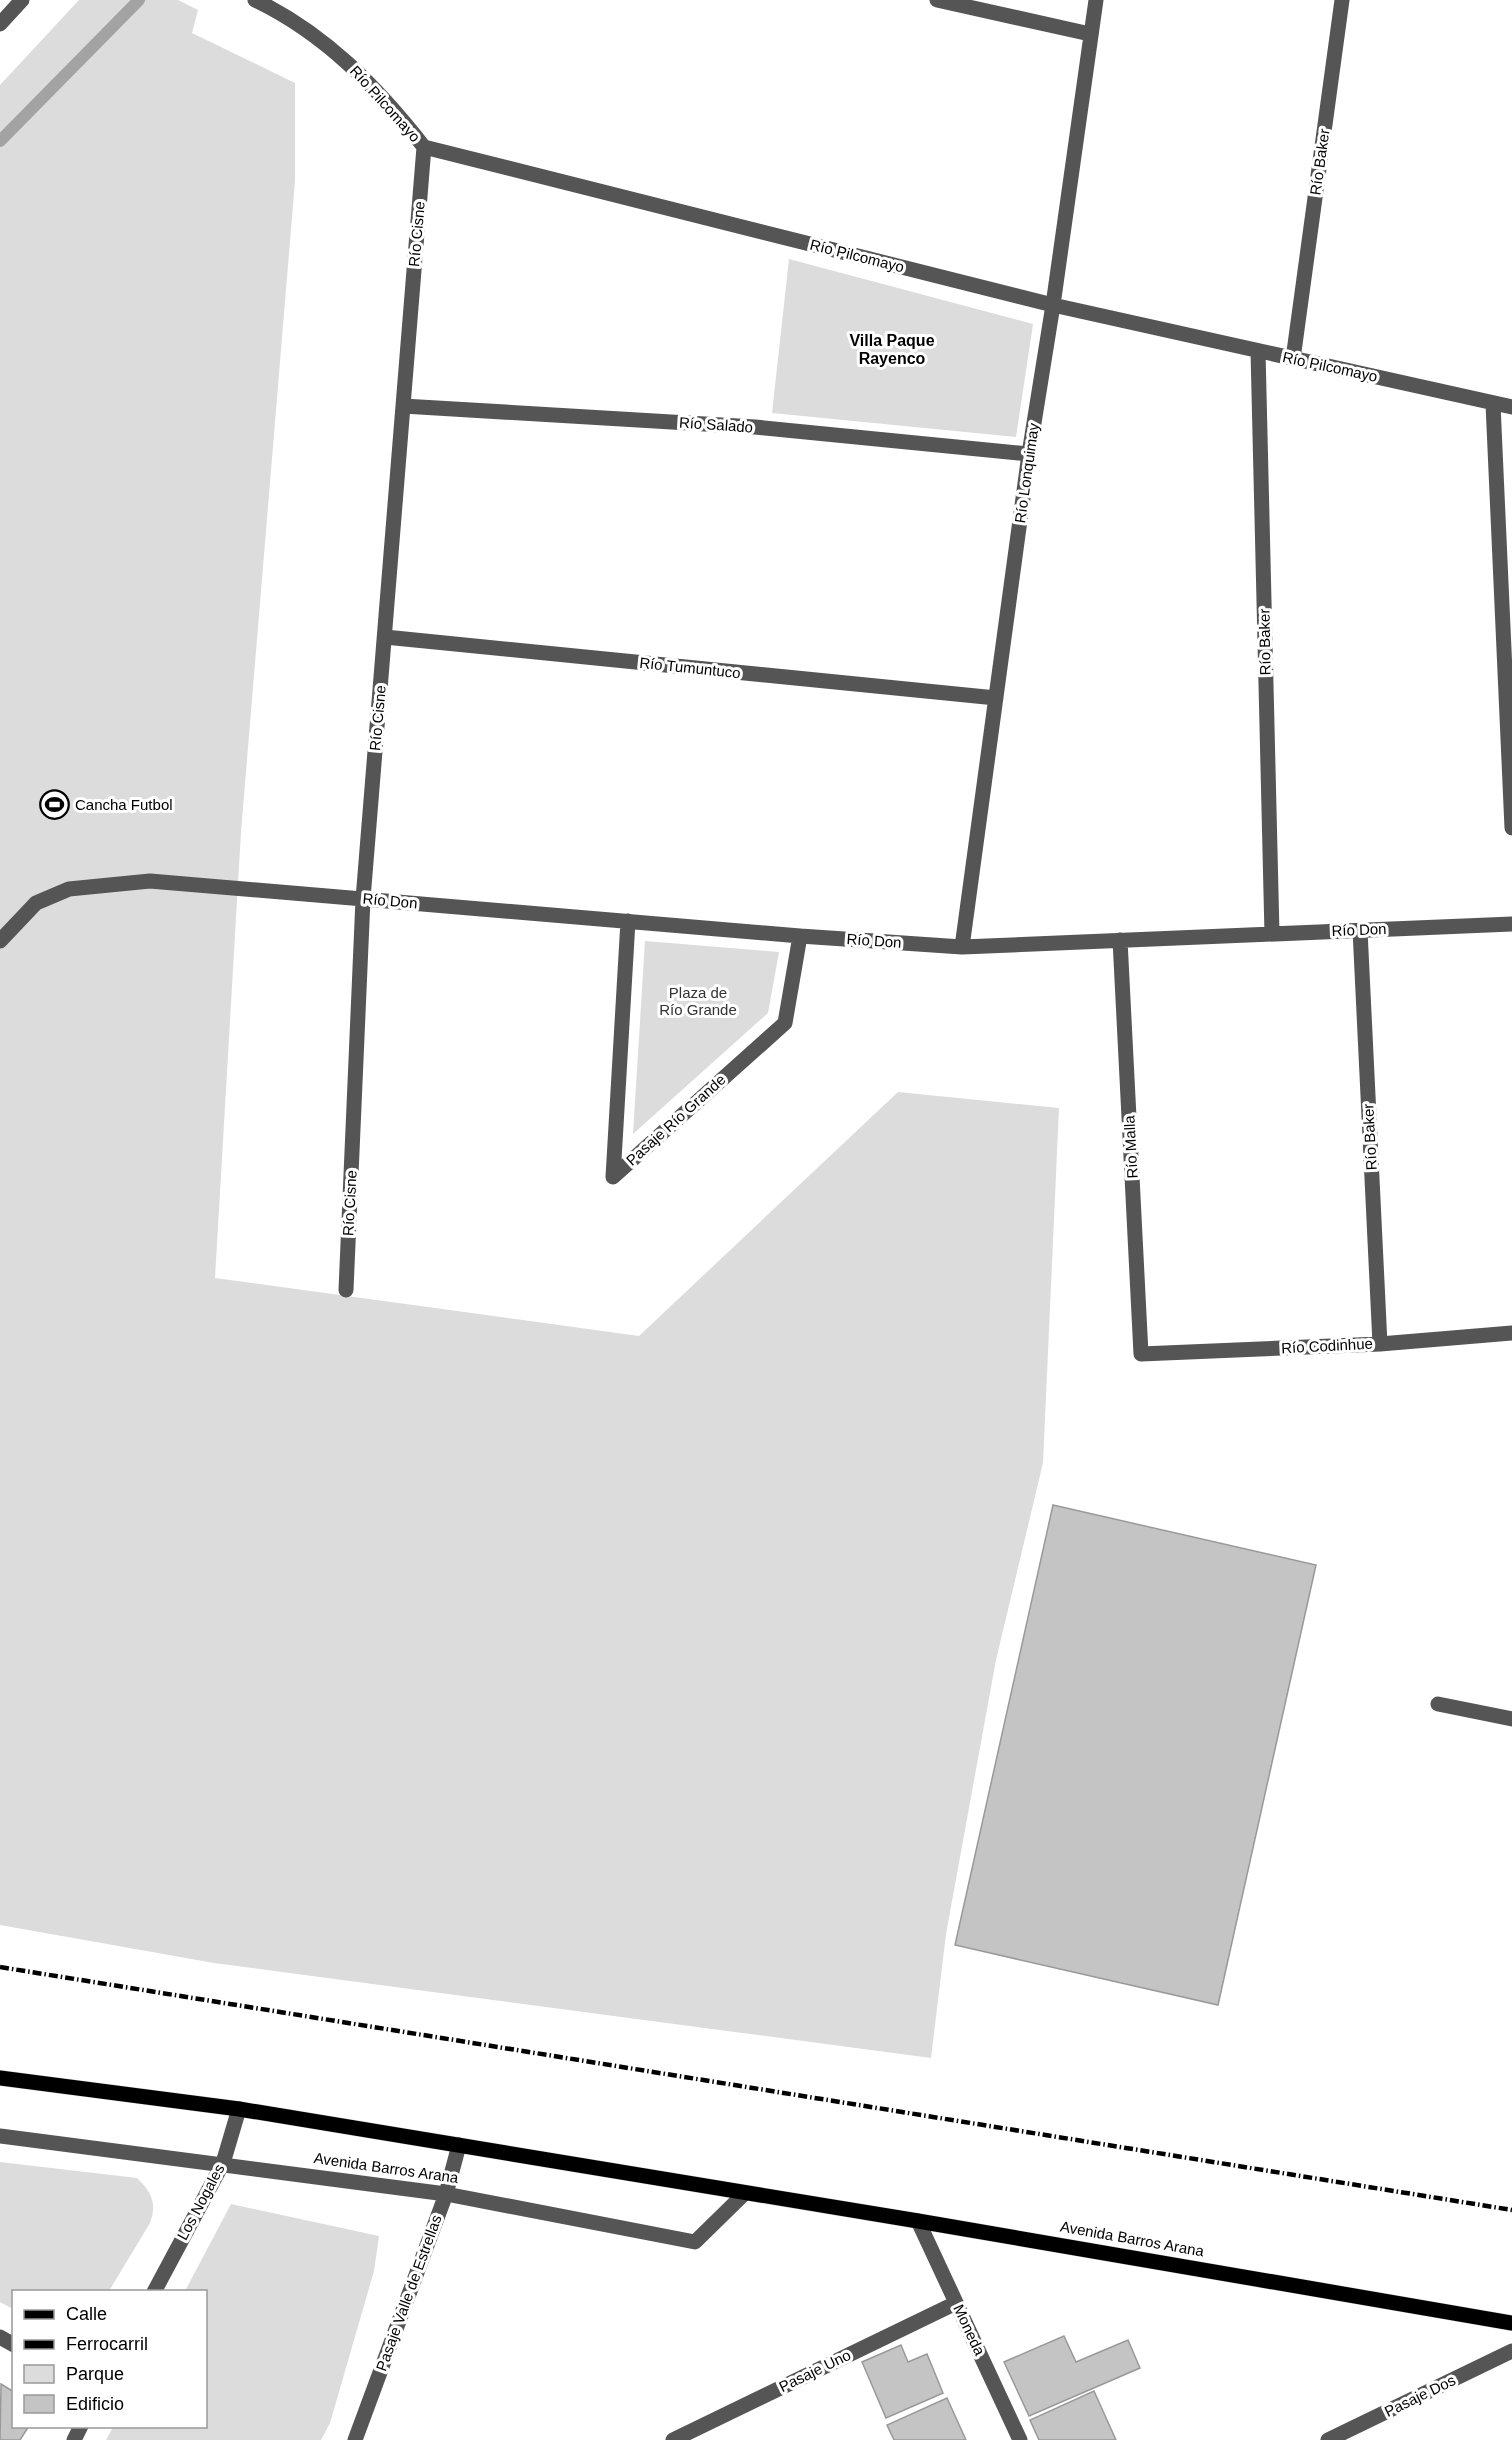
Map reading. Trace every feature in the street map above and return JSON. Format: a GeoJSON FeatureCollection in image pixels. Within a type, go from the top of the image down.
{"type":"FeatureCollection","features":[{"type":"Feature","properties":{"kind":"main road","name":"Avenida Barros Arana"},"geometry":{"type":"LineString","coordinates":[[0,2078],[239,2109],[918,2221],[1512,2323]]}},
{"type":"Feature","properties":{"kind":"street"},"geometry":{"type":"LineString","coordinates":[[0,24],[22,0]]}},
{"type":"Feature","properties":{"kind":"street","name":"Río Pilcomayo"},"geometry":{"type":"LineString","coordinates":[[255,0],[299,25],[333,49],[366,79],[424,147],[1053,305],[1512,407]]}},
{"type":"Feature","properties":{"kind":"street"},"geometry":{"type":"LineString","coordinates":[[937,0],[1090,34]]}},
{"type":"Feature","properties":{"kind":"street","name":"Río Lonquimay"},"geometry":{"type":"LineString","coordinates":[[962,947],[1029,454],[1053,305],[1096,0]]}},
{"type":"Feature","properties":{"kind":"street","name":"Río Baker"},"geometry":{"type":"LineString","coordinates":[[1293,359],[1342,0]]}},
{"type":"Feature","properties":{"kind":"street","name":"Río Cisne"},"geometry":{"type":"LineString","coordinates":[[346,1290],[363,899],[424,147]]}},
{"type":"Feature","properties":{"kind":"street","name":"Río Baker"},"geometry":{"type":"LineString","coordinates":[[1258,351],[1272,934]]}},
{"type":"Feature","properties":{"kind":"street"},"geometry":{"type":"LineString","coordinates":[[1493,404],[1512,828]]}},
{"type":"Feature","properties":{"kind":"street","name":"Río Salado"},"geometry":{"type":"LineString","coordinates":[[403,406],[754,427],[1029,454]]}},
{"type":"Feature","properties":{"kind":"street","name":"Río Tumuntuco"},"geometry":{"type":"LineString","coordinates":[[385,638],[996,698]]}},
{"type":"Feature","properties":{"kind":"street","name":"Río Don"},"geometry":{"type":"LineString","coordinates":[[0,941],[36,903],[69,889],[150,881],[800,936],[962,947],[1512,924]]}},
{"type":"Feature","properties":{"kind":"street","name":"Pasaje Río Grande"},"geometry":{"type":"LineString","coordinates":[[628,921],[612,1177],[784,1023],[800,936]]}},
{"type":"Feature","properties":{"kind":"street","name":"Río Baker"},"geometry":{"type":"LineString","coordinates":[[1360,930],[1380,1344]]}},
{"type":"Feature","properties":{"kind":"street","name":"Río Malla"},"geometry":{"type":"LineString","coordinates":[[1120,940],[1142,1354]]}},
{"type":"Feature","properties":{"kind":"street","name":"Río Codinhue"},"geometry":{"type":"LineString","coordinates":[[1142,1354],[1380,1344],[1512,1333]]}},
{"type":"Feature","properties":{"kind":"street"},"geometry":{"type":"LineString","coordinates":[[1438,1704],[1512,1719]]}},
{"type":"Feature","properties":{"kind":"street","name":"Los Nogales"},"geometry":{"type":"LineString","coordinates":[[155,2290],[223,2163],[239,2109]]}},
{"type":"Feature","properties":{"kind":"street","name":"Avenida Barros Arana"},"geometry":{"type":"LineString","coordinates":[[0,2136],[223,2163],[446,2194],[695,2242],[745,2193]]}},
{"type":"Feature","properties":{"kind":"street","name":"Pasaje Valle de Estrellas"},"geometry":{"type":"LineString","coordinates":[[355,2440],[446,2194],[459,2145]]}},
{"type":"Feature","properties":{"kind":"street","name":"Moneda"},"geometry":{"type":"LineString","coordinates":[[918,2221],[1020,2440]]}},
{"type":"Feature","properties":{"kind":"street","name":"Pasaje Uno"},"geometry":{"type":"LineString","coordinates":[[673,2440],[956,2303]]}},
{"type":"Feature","properties":{"kind":"street","name":"Pasaje Dos"},"geometry":{"type":"LineString","coordinates":[[1328,2440],[1512,2351]]}},
{"type":"Feature","properties":{"kind":"green space"},"geometry":{"type":"Polygon","coordinates":[[[79,0],[178,0],[198,10],[192,33],[295,83],[295,181],[241,832],[215,1278],[639,1336],[898,1092],[1059,1108],[1043,1463],[996,1660],[946,1934],[931,2058],[214,1963],[0,1925],[0,85],[79,0]]]}},
{"type":"Feature","properties":{"kind":"green space","name":"Villa Paque Rayenco"},"geometry":{"type":"Polygon","coordinates":[[[789,259],[1033,324],[1016,437],[772,413],[789,259]]]}},
{"type":"Feature","properties":{"kind":"green space","name":"Plaza de Río Grande"},"geometry":{"type":"Polygon","coordinates":[[[645,941],[779,952],[768,1013],[633,1134],[645,941]]]}},
{"type":"Feature","properties":{"kind":"green space"},"geometry":{"type":"Polygon","coordinates":[[[0,2162],[137,2178],[150,2193],[153,2210],[150,2223],[110,2290],[12,2290],[12,2308],[0,2302],[0,2162]]]}},
{"type":"Feature","properties":{"kind":"green space"},"geometry":{"type":"Polygon","coordinates":[[[231,2204],[379,2236],[374,2271],[330,2423],[321,2440],[106,2440],[112,2428],[207,2428],[207,2290],[186,2290],[231,2204]]]}},
{"type":"Feature","properties":{"kind":"building"},"geometry":{"type":"Polygon","coordinates":[[[1053,1505],[1316,1565],[1218,2005],[955,1945],[1053,1505]]]}},
{"type":"Feature","properties":{"kind":"building"},"geometry":{"type":"Polygon","coordinates":[[[1064,2336],[1076,2362],[1128,2340],[1140,2368],[1029,2416],[1004,2362],[1064,2336]]]}},
{"type":"Feature","properties":{"kind":"building"},"geometry":{"type":"Polygon","coordinates":[[[901,2345],[908,2362],[927,2354],[943,2393],[886,2418],[862,2362],[901,2345]]]}},
{"type":"Feature","properties":{"kind":"building"},"geometry":{"type":"Polygon","coordinates":[[[1,2384],[12,2391],[12,2428],[28,2428],[20,2440],[0,2440],[1,2384]]]}},
{"type":"Feature","properties":{"kind":"building"},"geometry":{"type":"Polygon","coordinates":[[[1094,2391],[1116,2440],[1039,2440],[1030,2420],[1094,2391]]]}},
{"type":"Feature","properties":{"kind":"building"},"geometry":{"type":"Polygon","coordinates":[[[947,2398],[966,2440],[894,2440],[887,2425],[947,2398]]]}},
{"type":"Feature","properties":{"kind":"waterway"},"geometry":{"type":"LineString","coordinates":[[0,141],[139,0]]}},
{"type":"Feature","properties":{"kind":"railway"},"geometry":{"type":"LineString","coordinates":[[0,1967],[1512,2210]]}},
{"type":"Feature","properties":{"kind":"place","name":"Cancha Futbol"},"geometry":{"type":"Point","coordinates":[54,805]}},
{"type":"Feature","properties":{"kind":"district","name":"Villa Paque Rayenco"},"geometry":{"type":"Point","coordinates":[892,349]}}]}
